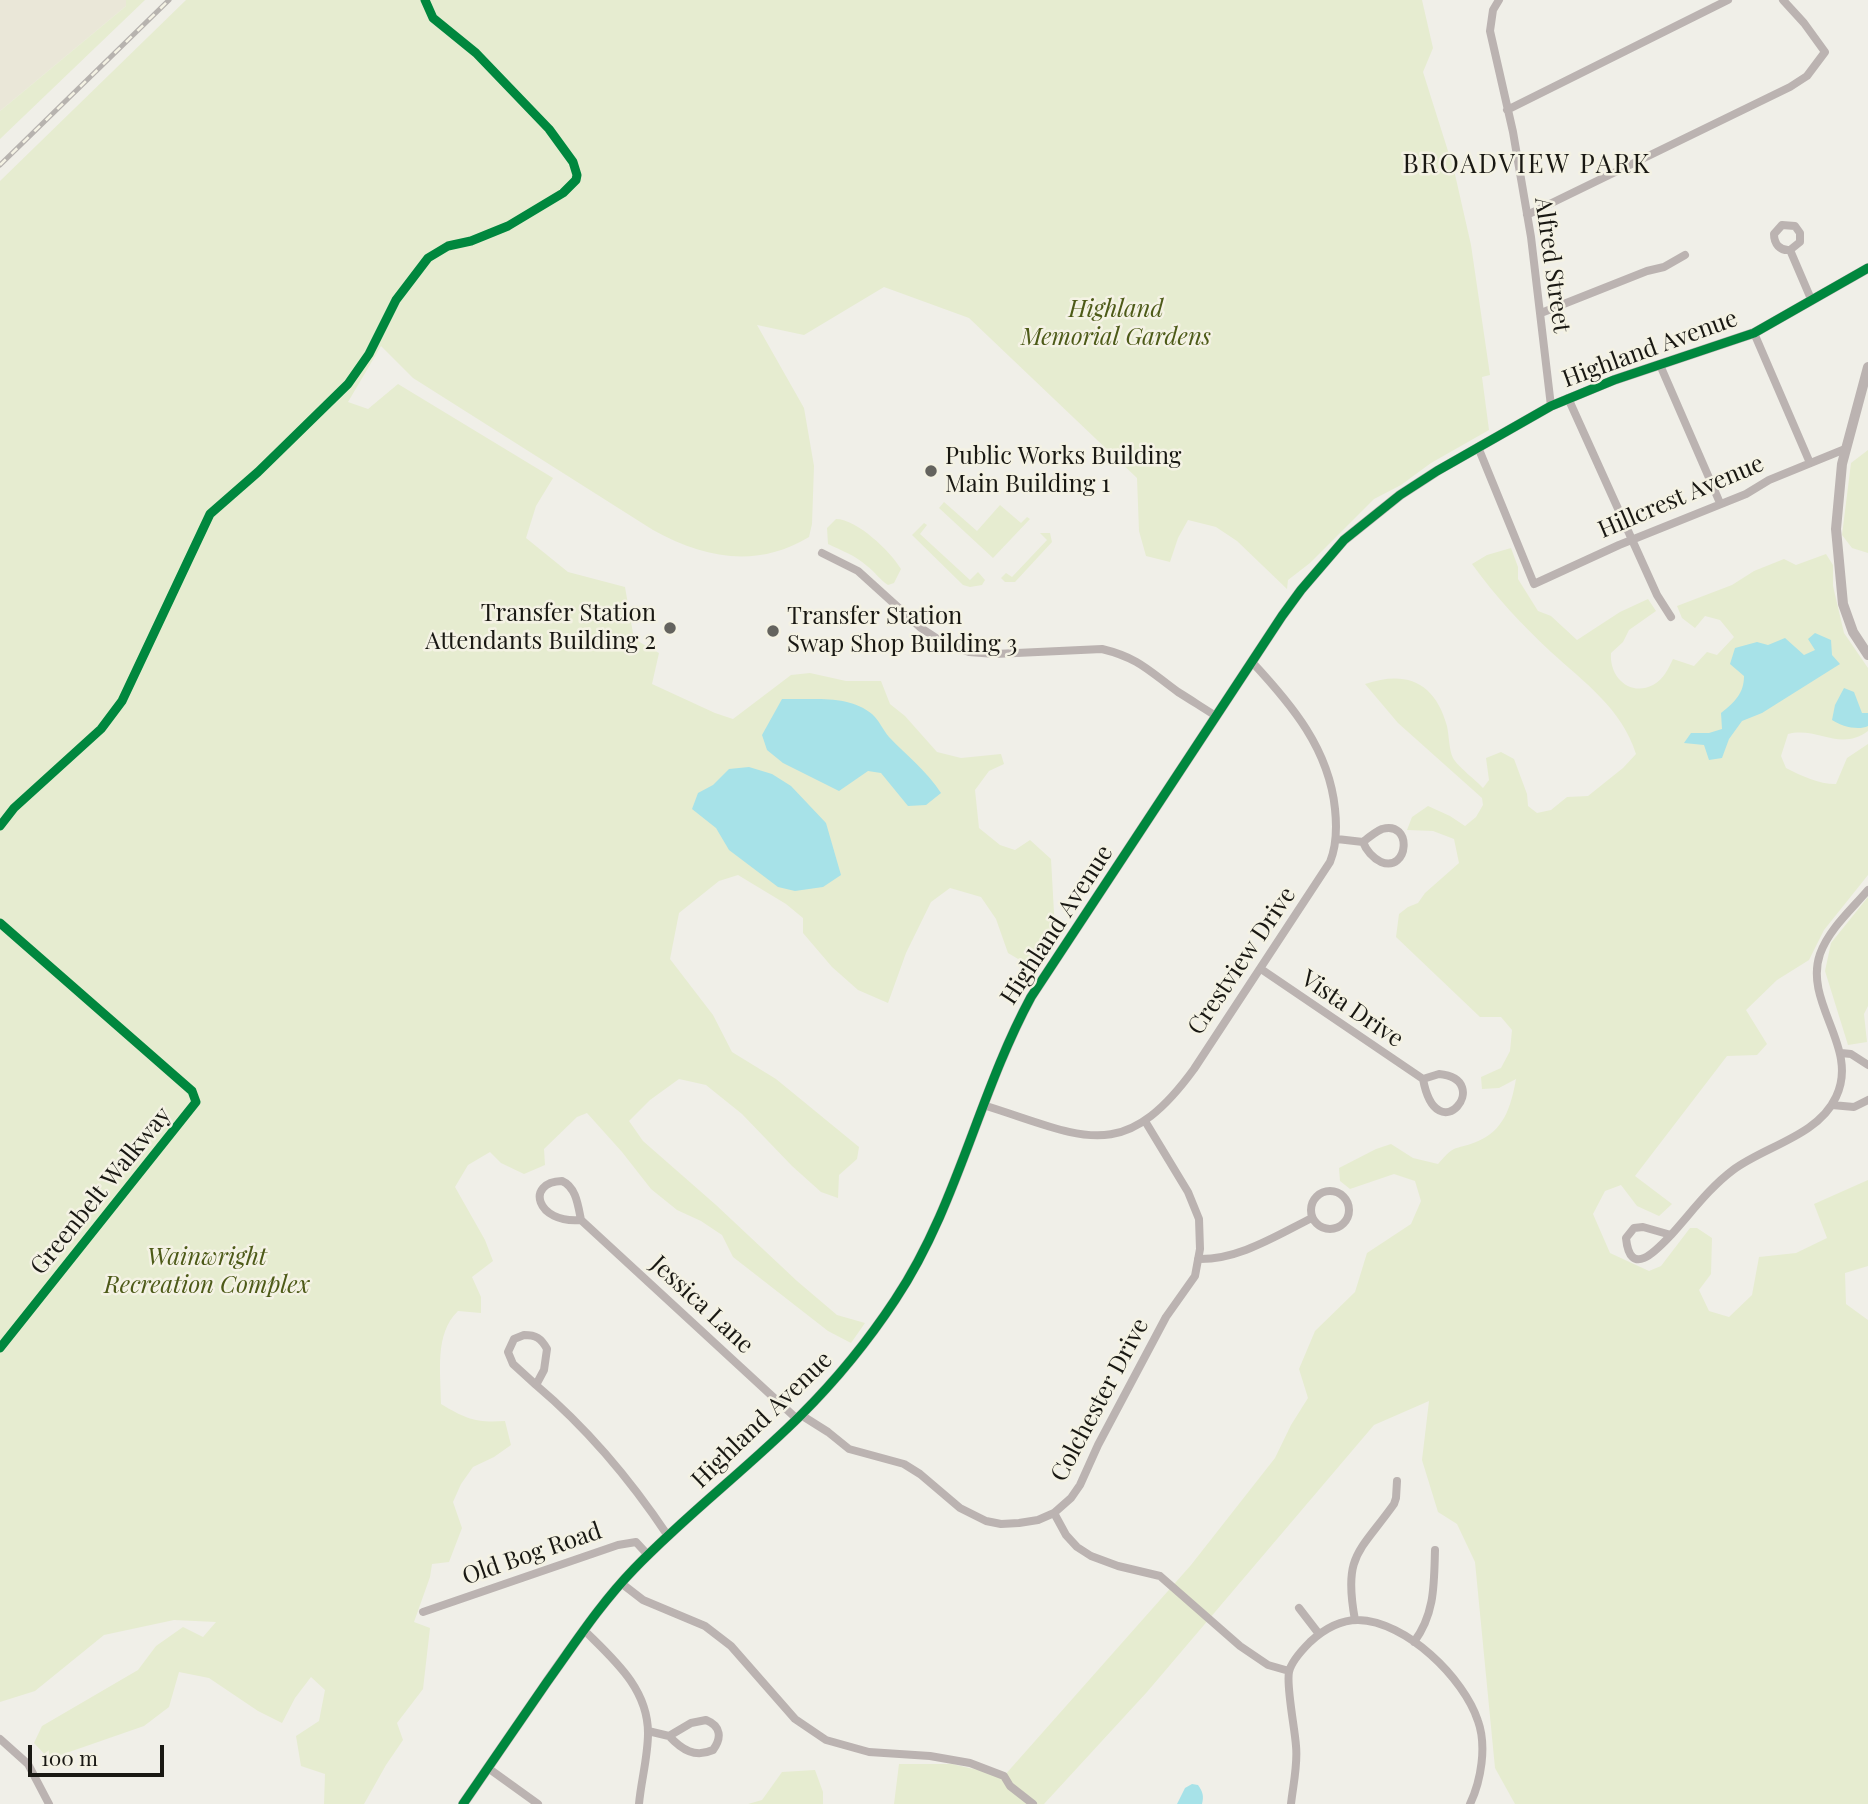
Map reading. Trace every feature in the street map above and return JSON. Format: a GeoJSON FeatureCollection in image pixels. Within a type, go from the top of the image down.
{"type":"FeatureCollection","features":[{"type":"Feature","properties":{"kind":"street"},"geometry":{"type":"LineString","coordinates":[[1507,110],[1728,0]]}},
{"type":"Feature","properties":{"kind":"street"},"geometry":{"type":"LineString","coordinates":[[1527,215],[1790,87],[1807,76],[1825,52],[1810,30],[1783,0]]}},
{"type":"Feature","properties":{"kind":"street","name":"Alfred Street"},"geometry":{"type":"LineString","coordinates":[[1497,3],[1490,31],[1527,215],[1551,406]]}},
{"type":"Feature","properties":{"kind":"street"},"geometry":{"type":"LineString","coordinates":[[1790,250],[1811,299]]}},
{"type":"Feature","properties":{"kind":"street"},"geometry":{"type":"LineString","coordinates":[[1541,313],[1647,271],[1664,267],[1685,255]]}},
{"type":"Feature","properties":{"kind":"street","name":"Highland Avenue"},"geometry":{"type":"LineString","coordinates":[[463,1804],[584,1630],[621,1583],[668,1536],[799,1417],[859,1349],[906,1283],[940,1219],[1016,1024],[1038,985],[1301,590],[1344,540],[1407,491],[1551,406],[1754,333],[1868,268]]}},
{"type":"Feature","properties":{"kind":"street"},"geometry":{"type":"LineString","coordinates":[[1754,333],[1810,463]]}},
{"type":"Feature","properties":{"kind":"street"},"geometry":{"type":"LineString","coordinates":[[1660,365],[1720,503]]}},
{"type":"Feature","properties":{"kind":"street"},"geometry":{"type":"LineString","coordinates":[[1868,367],[1845,449],[1837,518],[1839,584],[1853,632],[1868,656]]}},
{"type":"Feature","properties":{"kind":"street"},"geometry":{"type":"LineString","coordinates":[[1568,398],[1657,595],[1671,617]]}},
{"type":"Feature","properties":{"kind":"street","name":"Hillcrest Avenue"},"geometry":{"type":"LineString","coordinates":[[1478,447],[1534,584],[1845,449]]}},
{"type":"Feature","properties":{"kind":"street"},"geometry":{"type":"LineString","coordinates":[[822,554],[858,571],[921,628],[944,643],[968,652],[995,654],[1102,649],[1118,653],[1141,663],[1216,716]]}},
{"type":"Feature","properties":{"kind":"street","name":"Crestview Drive"},"geometry":{"type":"LineString","coordinates":[[983,1105],[1087,1136],[1117,1133],[1145,1121],[1176,1093],[1330,862],[1337,839],[1333,792],[1325,761],[1291,706],[1252,662]]}},
{"type":"Feature","properties":{"kind":"street"},"geometry":{"type":"LineString","coordinates":[[1337,839],[1363,842],[1380,830],[1389,828],[1398,831],[1405,841],[1404,853],[1396,861],[1387,863],[1372,855],[1363,842]]}},
{"type":"Feature","properties":{"kind":"street"},"geometry":{"type":"LineString","coordinates":[[1671,1235],[1643,1227],[1634,1228],[1626,1238],[1627,1250],[1634,1257],[1644,1259],[1653,1255],[1671,1235],[1709,1192],[1736,1168],[1814,1124],[1832,1105],[1843,1080],[1841,1053],[1820,991],[1818,960],[1831,934],[1868,890]]}},
{"type":"Feature","properties":{"kind":"street","name":"Vista Drive"},"geometry":{"type":"LineString","coordinates":[[1261,969],[1423,1079]]}},
{"type":"Feature","properties":{"kind":"street"},"geometry":{"type":"LineString","coordinates":[[1841,1053],[1851,1054],[1868,1065]]}},
{"type":"Feature","properties":{"kind":"street"},"geometry":{"type":"LineString","coordinates":[[1439,1074],[1455,1078],[1461,1086],[1463,1097],[1459,1107],[1451,1112],[1434,1108],[1425,1091],[1423,1079],[1439,1074]]}},
{"type":"Feature","properties":{"kind":"street"},"geometry":{"type":"LineString","coordinates":[[1832,1105],[1854,1107],[1868,1100]]}},
{"type":"Feature","properties":{"kind":"street","name":"Colchester Drive"},"geometry":{"type":"LineString","coordinates":[[836,1439],[855,1451],[904,1464],[960,1508],[986,1521],[1001,1524],[1038,1520],[1054,1513],[1071,1498],[1166,1317],[1195,1276],[1200,1250],[1199,1219],[1168,1156],[1145,1121]]}},
{"type":"Feature","properties":{"kind":"street"},"geometry":{"type":"LineString","coordinates":[[554,1182],[569,1184],[574,1192],[581,1220],[569,1221],[546,1212],[540,1204],[546,1185],[554,1182]]}},
{"type":"Feature","properties":{"kind":"street"},"geometry":{"type":"LineString","coordinates":[[1325,1191],[1338,1192],[1348,1201],[1349,1213],[1344,1224],[1339,1227],[1327,1229],[1312,1218],[1311,1205],[1319,1194],[1325,1191]]}},
{"type":"Feature","properties":{"kind":"street"},"geometry":{"type":"LineString","coordinates":[[1198,1259],[1234,1254],[1312,1218]]}},
{"type":"Feature","properties":{"kind":"street","name":"Jessica Lane"},"geometry":{"type":"LineString","coordinates":[[581,1220],[799,1417],[836,1439]]}},
{"type":"Feature","properties":{"kind":"street"},"geometry":{"type":"LineString","coordinates":[[536,1385],[544,1370],[547,1349],[542,1339],[524,1335],[514,1339],[508,1352],[513,1364],[536,1385],[583,1426],[641,1496],[668,1536]]}},
{"type":"Feature","properties":{"kind":"street"},"geometry":{"type":"LineString","coordinates":[[1355,1620],[1351,1592],[1352,1565],[1361,1547],[1394,1504],[1397,1481]]}},
{"type":"Feature","properties":{"kind":"street"},"geometry":{"type":"LineString","coordinates":[[1054,1513],[1077,1547],[1091,1556],[1118,1566],[1160,1576],[1240,1646],[1268,1665],[1289,1671]]}},
{"type":"Feature","properties":{"kind":"street","name":"Old Bog Road"},"geometry":{"type":"LineString","coordinates":[[423,1612],[618,1545],[636,1542],[648,1555]]}},
{"type":"Feature","properties":{"kind":"street"},"geometry":{"type":"LineString","coordinates":[[1414,1642],[1426,1625],[1432,1606],[1435,1550]]}},
{"type":"Feature","properties":{"kind":"street"},"geometry":{"type":"LineString","coordinates":[[621,1583],[643,1600],[705,1626],[731,1646],[794,1719],[826,1740],[869,1752],[930,1756],[970,1763],[1004,1776],[1010,1786],[1032,1804]]}},
{"type":"Feature","properties":{"kind":"street"},"geometry":{"type":"LineString","coordinates":[[1299,1608],[1319,1634]]}},
{"type":"Feature","properties":{"kind":"street"},"geometry":{"type":"LineString","coordinates":[[1291,1804],[1297,1749],[1289,1671],[1305,1647],[1319,1634],[1328,1628],[1355,1620],[1391,1628],[1414,1642],[1442,1666],[1465,1693],[1479,1722],[1482,1745],[1477,1789],[1470,1804]]}},
{"type":"Feature","properties":{"kind":"street"},"geometry":{"type":"LineString","coordinates":[[584,1630],[620,1664],[639,1697],[648,1731],[639,1804]]}},
{"type":"Feature","properties":{"kind":"street"},"geometry":{"type":"LineString","coordinates":[[648,1731],[669,1736],[683,1749],[697,1755],[713,1751],[719,1742],[719,1731],[713,1723],[706,1720],[691,1723],[669,1736]]}},
{"type":"Feature","properties":{"kind":"street"},"geometry":{"type":"LineString","coordinates":[[0,1739],[28,1764],[49,1804]]}},
{"type":"Feature","properties":{"kind":"street"},"geometry":{"type":"LineString","coordinates":[[488,1768],[538,1804]]}},
{"type":"Feature","properties":{"kind":"shaded area"},"geometry":{"type":"Polygon","coordinates":[[[0,0],[126,0],[126,6],[0,111],[0,0]]]}},
{"type":"Feature","properties":{"kind":"green space"},"geometry":{"type":"Polygon","coordinates":[[[126,0],[145,0],[0,139],[0,111],[126,6],[126,0]]]}},
{"type":"Feature","properties":{"kind":"green space"},"geometry":{"type":"Polygon","coordinates":[[[186,0],[1422,0],[1433,48],[1423,72],[1454,170],[1471,245],[1490,375],[1482,377],[1489,430],[1374,499],[1310,563],[1288,580],[1287,589],[1237,541],[1216,527],[1188,520],[1178,538],[1170,562],[1146,556],[1139,531],[1137,478],[969,318],[884,287],[804,335],[757,325],[804,408],[814,466],[809,537],[789,547],[750,556],[711,553],[672,540],[653,530],[413,378],[381,346],[348,402],[368,409],[398,384],[553,478],[536,506],[526,538],[568,572],[625,587],[634,639],[659,653],[652,684],[733,719],[791,675],[810,673],[846,681],[881,681],[890,704],[905,716],[937,752],[961,758],[1001,754],[1004,764],[989,771],[975,790],[979,828],[1000,845],[1015,850],[1030,840],[1051,859],[1055,931],[1042,954],[1030,966],[1008,953],[996,919],[981,897],[950,888],[931,902],[906,953],[888,1003],[858,990],[832,967],[803,933],[803,918],[786,904],[738,875],[719,881],[679,913],[670,959],[713,1015],[732,1052],[776,1079],[859,1147],[857,1159],[839,1175],[838,1198],[821,1192],[742,1114],[706,1085],[679,1079],[650,1100],[629,1121],[643,1141],[797,1281],[837,1315],[865,1323],[851,1343],[828,1331],[733,1257],[722,1235],[677,1210],[651,1189],[587,1113],[577,1117],[544,1149],[545,1165],[524,1174],[501,1163],[490,1152],[468,1165],[455,1187],[485,1240],[493,1261],[472,1277],[481,1297],[481,1313],[458,1311],[445,1331],[440,1355],[441,1404],[472,1419],[505,1421],[511,1445],[473,1467],[453,1502],[462,1528],[449,1562],[432,1564],[414,1622],[430,1628],[423,1689],[397,1723],[403,1740],[364,1804],[324,1804],[325,1774],[301,1766],[296,1736],[319,1721],[325,1690],[311,1677],[295,1698],[282,1723],[258,1711],[209,1678],[179,1672],[169,1707],[144,1726],[49,1759],[34,1743],[42,1726],[138,1670],[156,1646],[183,1627],[203,1637],[216,1622],[174,1620],[104,1635],[35,1691],[0,1702],[0,181],[186,0]]]}},
{"type":"Feature","properties":{"kind":"green space"},"geometry":{"type":"Polygon","coordinates":[[[1868,450],[1868,553],[1852,548],[1842,535],[1851,463],[1868,450]]]}},
{"type":"Feature","properties":{"kind":"green space"},"geometry":{"type":"Polygon","coordinates":[[[944,502],[977,531],[1000,505],[1021,523],[1027,517],[1030,519],[993,558],[939,508],[944,502]]]}},
{"type":"Feature","properties":{"kind":"green space"},"geometry":{"type":"Polygon","coordinates":[[[836,519],[854,524],[890,554],[901,569],[894,583],[888,585],[858,559],[828,544],[827,528],[836,519]]]}},
{"type":"Feature","properties":{"kind":"green space"},"geometry":{"type":"Polygon","coordinates":[[[924,523],[927,525],[920,534],[970,580],[978,572],[985,580],[982,585],[963,585],[912,535],[924,523]]]}},
{"type":"Feature","properties":{"kind":"green space"},"geometry":{"type":"Polygon","coordinates":[[[1040,533],[1050,533],[1052,542],[1015,582],[1005,582],[1001,578],[1006,573],[1012,577],[1047,540],[1040,533]]]}},
{"type":"Feature","properties":{"kind":"green space"},"geometry":{"type":"Polygon","coordinates":[[[1511,548],[1518,567],[1518,579],[1538,611],[1551,616],[1577,640],[1620,612],[1648,599],[1656,611],[1629,630],[1623,642],[1611,653],[1613,670],[1617,677],[1636,688],[1657,683],[1673,659],[1694,666],[1707,652],[1717,655],[1734,637],[1720,620],[1705,616],[1695,628],[1682,618],[1677,606],[1732,585],[1754,571],[1784,559],[1796,565],[1826,554],[1833,565],[1833,586],[1844,633],[1868,668],[1868,731],[1848,739],[1799,732],[1788,734],[1781,756],[1786,768],[1816,781],[1836,784],[1847,758],[1868,744],[1868,875],[1824,930],[1809,960],[1777,980],[1746,1010],[1767,1044],[1757,1055],[1727,1056],[1635,1176],[1672,1204],[1659,1216],[1637,1206],[1621,1185],[1605,1191],[1593,1214],[1610,1253],[1649,1271],[1661,1266],[1690,1228],[1697,1228],[1712,1238],[1711,1274],[1699,1290],[1709,1311],[1729,1317],[1752,1295],[1759,1257],[1796,1253],[1827,1238],[1814,1204],[1868,1180],[1868,1266],[1845,1273],[1846,1304],[1868,1320],[1868,1804],[1515,1804],[1495,1768],[1475,1562],[1457,1524],[1438,1512],[1422,1460],[1429,1401],[1374,1425],[1147,1692],[1044,1804],[894,1804],[899,1764],[952,1764],[1004,1776],[1191,1565],[1275,1458],[1308,1398],[1299,1369],[1315,1331],[1355,1292],[1367,1253],[1411,1224],[1421,1201],[1415,1181],[1394,1174],[1350,1189],[1340,1181],[1339,1168],[1391,1144],[1413,1158],[1438,1164],[1455,1148],[1486,1137],[1505,1117],[1516,1079],[1499,1088],[1482,1089],[1481,1077],[1501,1068],[1510,1051],[1512,1030],[1501,1017],[1480,1017],[1396,937],[1399,914],[1418,903],[1425,893],[1459,863],[1454,839],[1433,831],[1407,830],[1412,817],[1428,806],[1465,826],[1476,817],[1483,805],[1482,798],[1398,723],[1365,684],[1393,678],[1417,683],[1427,690],[1442,711],[1452,755],[1459,765],[1483,788],[1489,780],[1486,758],[1501,752],[1514,759],[1527,794],[1528,806],[1537,813],[1551,810],[1567,797],[1588,796],[1623,768],[1636,754],[1630,738],[1612,710],[1519,621],[1472,564],[1487,555],[1511,548]]]}},
{"type":"Feature","properties":{"kind":"green space"},"geometry":{"type":"Polygon","coordinates":[[[1868,897],[1868,1006],[1864,1014],[1867,1042],[1848,1045],[1825,971],[1831,943],[1868,897]]]}},
{"type":"Feature","properties":{"kind":"green space"},"geometry":{"type":"Polygon","coordinates":[[[815,1770],[823,1792],[823,1804],[748,1804],[762,1800],[782,1772],[815,1770]]]}},
{"type":"Feature","properties":{"kind":"water"},"geometry":{"type":"Polygon","coordinates":[[[1815,633],[1831,640],[1832,655],[1840,664],[1762,713],[1742,721],[1729,739],[1722,758],[1709,760],[1704,745],[1684,743],[1691,733],[1709,733],[1722,729],[1721,713],[1738,697],[1744,682],[1744,676],[1730,664],[1735,648],[1757,642],[1768,645],[1785,638],[1804,655],[1815,650],[1808,639],[1815,633]]]}},
{"type":"Feature","properties":{"kind":"water"},"geometry":{"type":"Polygon","coordinates":[[[1844,688],[1854,692],[1862,713],[1868,713],[1868,726],[1850,727],[1832,720],[1835,705],[1844,688]]]}},
{"type":"Feature","properties":{"kind":"water"},"geometry":{"type":"Polygon","coordinates":[[[782,699],[829,699],[863,708],[874,716],[889,737],[923,770],[941,793],[926,805],[908,806],[881,773],[868,771],[839,791],[783,763],[767,750],[762,735],[782,699]]]}},
{"type":"Feature","properties":{"kind":"water"},"geometry":{"type":"Polygon","coordinates":[[[749,767],[772,774],[791,786],[826,823],[841,875],[823,887],[795,891],[778,887],[729,850],[716,828],[692,809],[698,793],[713,785],[729,769],[749,767]]]}},
{"type":"Feature","properties":{"kind":"water"},"geometry":{"type":"Polygon","coordinates":[[[1192,1784],[1198,1785],[1201,1790],[1202,1804],[1177,1804],[1185,1788],[1192,1784]]]}},
{"type":"Feature","properties":{"kind":"railway"},"geometry":{"type":"LineString","coordinates":[[0,165],[169,0]]}},
{"type":"Feature","properties":{"kind":"cycle path"},"geometry":{"type":"LineString","coordinates":[[0,826],[14,808],[101,729],[122,701],[210,514],[258,472],[348,384],[369,354],[396,300],[428,258],[448,246],[471,241],[508,226],[563,193],[576,180],[573,162],[549,129],[476,53],[433,18],[425,0]]}},
{"type":"Feature","properties":{"kind":"cycle path"},"geometry":{"type":"LineString","coordinates":[[463,1804],[578,1638],[622,1582],[675,1529],[801,1415],[851,1360],[885,1315],[935,1227],[1012,1034],[1031,997],[1282,616],[1344,540],[1400,495],[1437,471],[1551,406],[1614,380],[1754,333],[1868,268]]}},
{"type":"Feature","properties":{"kind":"cycle path","name":"Greenbelt Walkway"},"geometry":{"type":"LineString","coordinates":[[0,923],[192,1091],[196,1102],[0,1348]]}},
{"type":"Feature","properties":{"kind":"place","name":"Public Works Building Main Building 1"},"geometry":{"type":"Point","coordinates":[931,471]}},
{"type":"Feature","properties":{"kind":"place","name":"Transfer Station Attendants Building 2"},"geometry":{"type":"Point","coordinates":[670,628]}},
{"type":"Feature","properties":{"kind":"place","name":"Transfer Station Swap Shop Building 3"},"geometry":{"type":"Point","coordinates":[773,631]}},
{"type":"Feature","properties":{"kind":"district","name":"BROADVIEW PARK"},"geometry":{"type":"Point","coordinates":[1527,165]}},
{"type":"Feature","properties":{"kind":"park label","name":"Highland Memorial Gardens"},"geometry":{"type":"Point","coordinates":[1116,324]}},
{"type":"Feature","properties":{"kind":"park label","name":"Wainwright Recreation Complex"},"geometry":{"type":"Point","coordinates":[207,1272]}}]}
